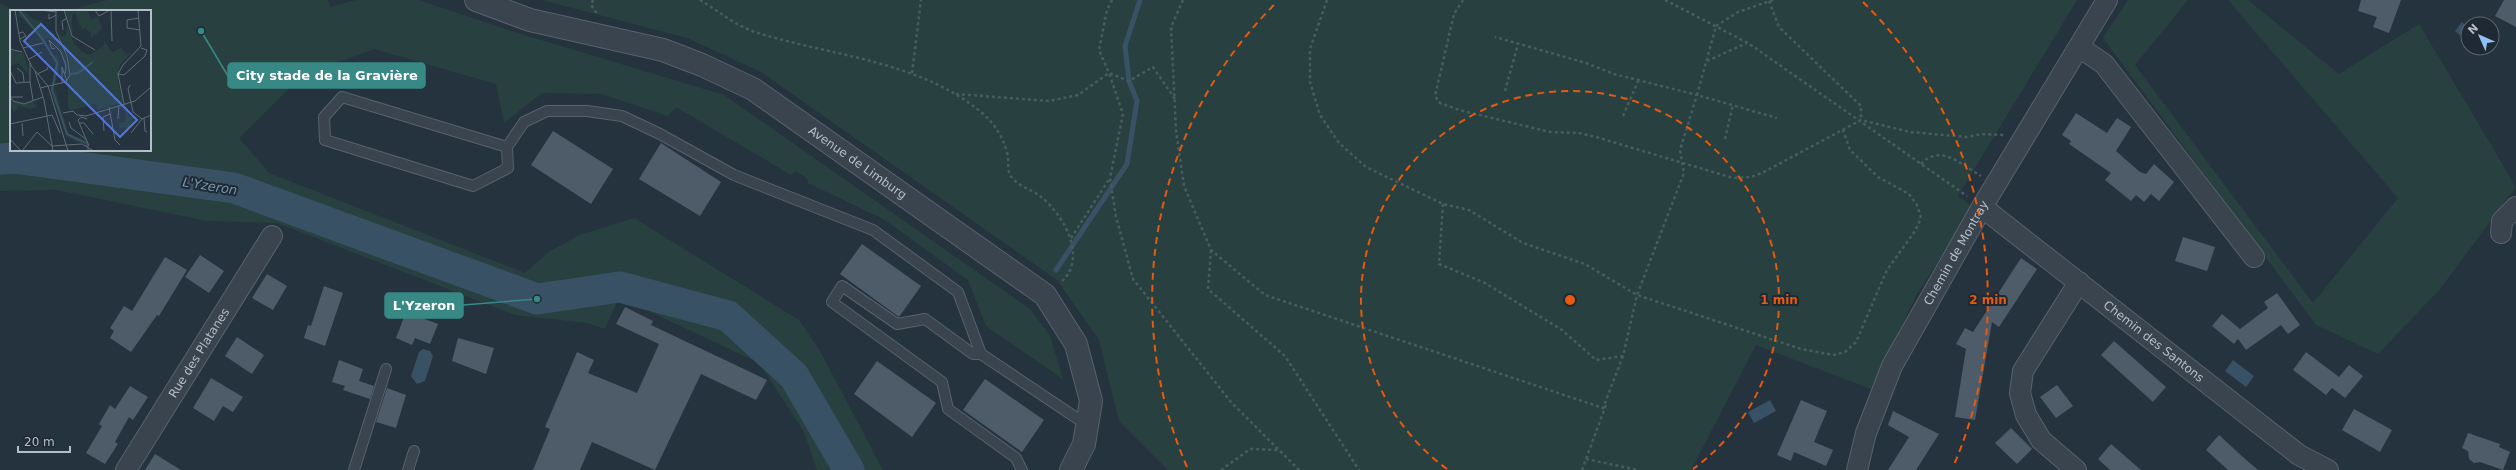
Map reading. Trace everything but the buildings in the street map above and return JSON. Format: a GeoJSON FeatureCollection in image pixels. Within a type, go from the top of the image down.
{"type":"FeatureCollection","features":[{"type":"Feature","properties":{"kind":"street","name":"Avenue de Limburg"},"geometry":{"type":"LineString","coordinates":[[476,0],[530,20],[663,50],[702,65],[753,89],[1045,295],[1076,344],[1091,401],[1084,444],[1071,470]]}},
{"type":"Feature","properties":{"kind":"street","name":"Chemin de Montray"},"geometry":{"type":"LineString","coordinates":[[1857,470],[1866,433],[1892,366],[1982,207],[2107,0]]}},
{"type":"Feature","properties":{"kind":"street"},"geometry":{"type":"LineString","coordinates":[[2079,47],[2104,64],[2254,257]]}},
{"type":"Feature","properties":{"kind":"street","name":"Chemin des Santons"},"geometry":{"type":"LineString","coordinates":[[1982,207],[2299,455],[2328,470]]}},
{"type":"Feature","properties":{"kind":"street"},"geometry":{"type":"LineString","coordinates":[[2501,233],[2502,221],[2516,207]]}},
{"type":"Feature","properties":{"kind":"street","name":"Rue des Platanes"},"geometry":{"type":"LineString","coordinates":[[126,470],[272,236]]}},
{"type":"Feature","properties":{"kind":"street"},"geometry":{"type":"LineString","coordinates":[[2076,470],[2041,440],[2026,415],[2020,393],[2023,371],[2079,282]]}},
{"type":"Feature","properties":{"kind":"lane"},"geometry":{"type":"LineString","coordinates":[[507,147],[342,97],[324,116],[325,140],[473,186],[508,168],[507,147],[524,122],[547,111],[587,111],[622,116],[660,134],[734,175],[873,230],[958,292],[981,354]]}},
{"type":"Feature","properties":{"kind":"lane"},"geometry":{"type":"LineString","coordinates":[[1022,470],[1016,458],[948,409],[942,382],[832,302],[842,286],[897,324],[925,319],[972,354],[981,354],[1087,425]]}},
{"type":"Feature","properties":{"kind":"lane"},"geometry":{"type":"LineString","coordinates":[[354,470],[386,369]]}},
{"type":"Feature","properties":{"kind":"lane"},"geometry":{"type":"LineString","coordinates":[[408,470],[414,451]]}},
{"type":"Feature","properties":{"kind":"path"},"geometry":{"type":"LineString","coordinates":[[700,0],[753,32],[912,73],[956,94],[998,129],[1007,153],[1007,170],[1014,180],[1040,196],[1056,212],[1071,238],[1074,259],[1068,277],[1045,295]]}},
{"type":"Feature","properties":{"kind":"path"},"geometry":{"type":"LineString","coordinates":[[912,73],[921,0]]}},
{"type":"Feature","properties":{"kind":"path"},"geometry":{"type":"LineString","coordinates":[[1112,0],[1107,10],[1099,50],[1123,114],[1110,178],[1116,218],[1133,279],[1231,402],[1299,470]]}},
{"type":"Feature","properties":{"kind":"path"},"geometry":{"type":"LineString","coordinates":[[1183,0],[1171,27],[1176,131],[1184,186],[1211,250],[1208,289],[1285,356],[1359,470]]}},
{"type":"Feature","properties":{"kind":"path"},"geometry":{"type":"LineString","coordinates":[[1327,0],[1310,49],[1310,82],[1320,115],[1339,143],[1366,168],[1443,204],[1469,210],[1523,243],[1585,264],[1637,295],[1801,349],[1834,355],[1845,352],[1856,342],[1887,270],[1915,231],[1921,218],[1917,205],[1909,194],[1878,177],[1850,150],[1843,130]]}},
{"type":"Feature","properties":{"kind":"path"},"geometry":{"type":"LineString","coordinates":[[1463,0],[1454,14],[1436,88],[1435,96],[1440,103],[1550,132],[1579,133],[1596,137],[1733,178],[1751,177],[1762,173],[1861,120],[1910,132],[1967,137],[1982,134],[2025,136]]}},
{"type":"Feature","properties":{"kind":"path"},"geometry":{"type":"LineString","coordinates":[[1665,0],[1748,43],[1861,120],[1982,207]]}},
{"type":"Feature","properties":{"kind":"path"},"geometry":{"type":"LineString","coordinates":[[1582,470],[1623,356],[1637,295],[1684,173],[1684,164],[1680,150],[1716,26],[1738,12],[1773,0]]}},
{"type":"Feature","properties":{"kind":"path"},"geometry":{"type":"LineString","coordinates":[[1769,1],[1779,28],[1861,106],[1861,120]]}},
{"type":"Feature","properties":{"kind":"path"},"geometry":{"type":"LineString","coordinates":[[1495,37],[1777,118]]}},
{"type":"Feature","properties":{"kind":"path"},"geometry":{"type":"LineString","coordinates":[[1707,61],[1748,43]]}},
{"type":"Feature","properties":{"kind":"path"},"geometry":{"type":"LineString","coordinates":[[1505,91],[1518,44]]}},
{"type":"Feature","properties":{"kind":"path"},"geometry":{"type":"LineString","coordinates":[[1109,74],[1128,81],[1154,68],[1175,100]]}},
{"type":"Feature","properties":{"kind":"path"},"geometry":{"type":"LineString","coordinates":[[956,94],[1049,101],[1078,95],[1109,74]]}},
{"type":"Feature","properties":{"kind":"path"},"geometry":{"type":"LineString","coordinates":[[1623,116],[1639,79]]}},
{"type":"Feature","properties":{"kind":"path"},"geometry":{"type":"LineString","coordinates":[[1725,139],[1733,105]]}},
{"type":"Feature","properties":{"kind":"path"},"geometry":{"type":"LineString","coordinates":[[1921,164],[1928,156],[1937,153],[1946,155],[1995,185]]}},
{"type":"Feature","properties":{"kind":"path"},"geometry":{"type":"LineString","coordinates":[[1071,238],[1110,178]]}},
{"type":"Feature","properties":{"kind":"path"},"geometry":{"type":"LineString","coordinates":[[1443,204],[1438,264],[1486,283],[1562,330],[1596,360],[1623,356]]}},
{"type":"Feature","properties":{"kind":"path"},"geometry":{"type":"LineString","coordinates":[[1211,250],[1265,295],[1603,408],[1623,356]]}},
{"type":"Feature","properties":{"kind":"path"},"geometry":{"type":"LineString","coordinates":[[1222,470],[1250,449],[1279,450]]}},
{"type":"Feature","properties":{"kind":"path"},"geometry":{"type":"LineString","coordinates":[[1586,459],[1638,470]]}},
{"type":"Feature","properties":{"kind":"green space"},"geometry":{"type":"Polygon","coordinates":[[[107,0],[328,0],[330,7],[356,0],[418,0],[505,29],[724,95],[1030,309],[1050,336],[1063,379],[986,326],[968,280],[885,220],[808,183],[807,178],[795,171],[791,175],[676,107],[668,116],[601,94],[542,93],[504,123],[496,84],[374,49],[303,75],[239,138],[269,173],[525,273],[550,251],[580,235],[634,218],[799,320],[820,351],[883,470],[817,470],[804,432],[759,363],[619,297],[605,329],[588,323],[515,315],[277,223],[207,221],[57,190],[0,191],[0,4],[15,10],[10,10],[10,151],[151,151],[151,10],[71,10],[107,0]]]}},
{"type":"Feature","properties":{"kind":"green space"},"geometry":{"type":"Polygon","coordinates":[[[542,0],[2077,0],[1958,196],[1973,207],[1917,294],[1871,389],[1756,345],[1691,470],[1168,470],[1119,421],[1099,340],[1057,280],[761,72],[687,38],[542,0]]]}},
{"type":"Feature","properties":{"kind":"green space"},"geometry":{"type":"Polygon","coordinates":[[[2128,0],[2188,0],[2135,65],[2313,303],[2398,198],[2228,0],[2248,0],[2339,74],[2419,24],[2516,187],[2440,289],[2378,354],[2316,325],[2103,38],[2128,0]]]}},
{"type":"Feature","properties":{"kind":"water"},"geometry":{"type":"Polygon","coordinates":[[[2460,25],[2460,35],[2455,31],[2460,25]]]}},
{"type":"Feature","properties":{"kind":"water"},"geometry":{"type":"Polygon","coordinates":[[[423,349],[430,351],[433,356],[425,381],[417,384],[411,376],[419,352],[423,349]]]}},
{"type":"Feature","properties":{"kind":"water"},"geometry":{"type":"Polygon","coordinates":[[[2233,360],[2254,376],[2246,387],[2225,371],[2233,360]]]}},
{"type":"Feature","properties":{"kind":"water"},"geometry":{"type":"Polygon","coordinates":[[[1770,400],[1776,411],[1754,423],[1748,412],[1770,400]]]}},
{"type":"Feature","properties":{"kind":"waterway"},"geometry":{"type":"LineString","coordinates":[[1056,270],[1127,164],[1137,101],[1129,81],[1125,46],[1140,0]]}},
{"type":"Feature","properties":{"kind":"waterway","name":"L'Yzeron"},"geometry":{"type":"LineString","coordinates":[[0,159],[14,158],[234,188],[537,299],[620,287],[728,316],[794,376],[849,470]]}},
{"type":"Feature","properties":{"kind":"place","name":"City stade de la Gravière"},"geometry":{"type":"Point","coordinates":[201,31]}},
{"type":"Feature","properties":{"kind":"place","name":"L'Yzeron"},"geometry":{"type":"Point","coordinates":[537,299]}}]}
